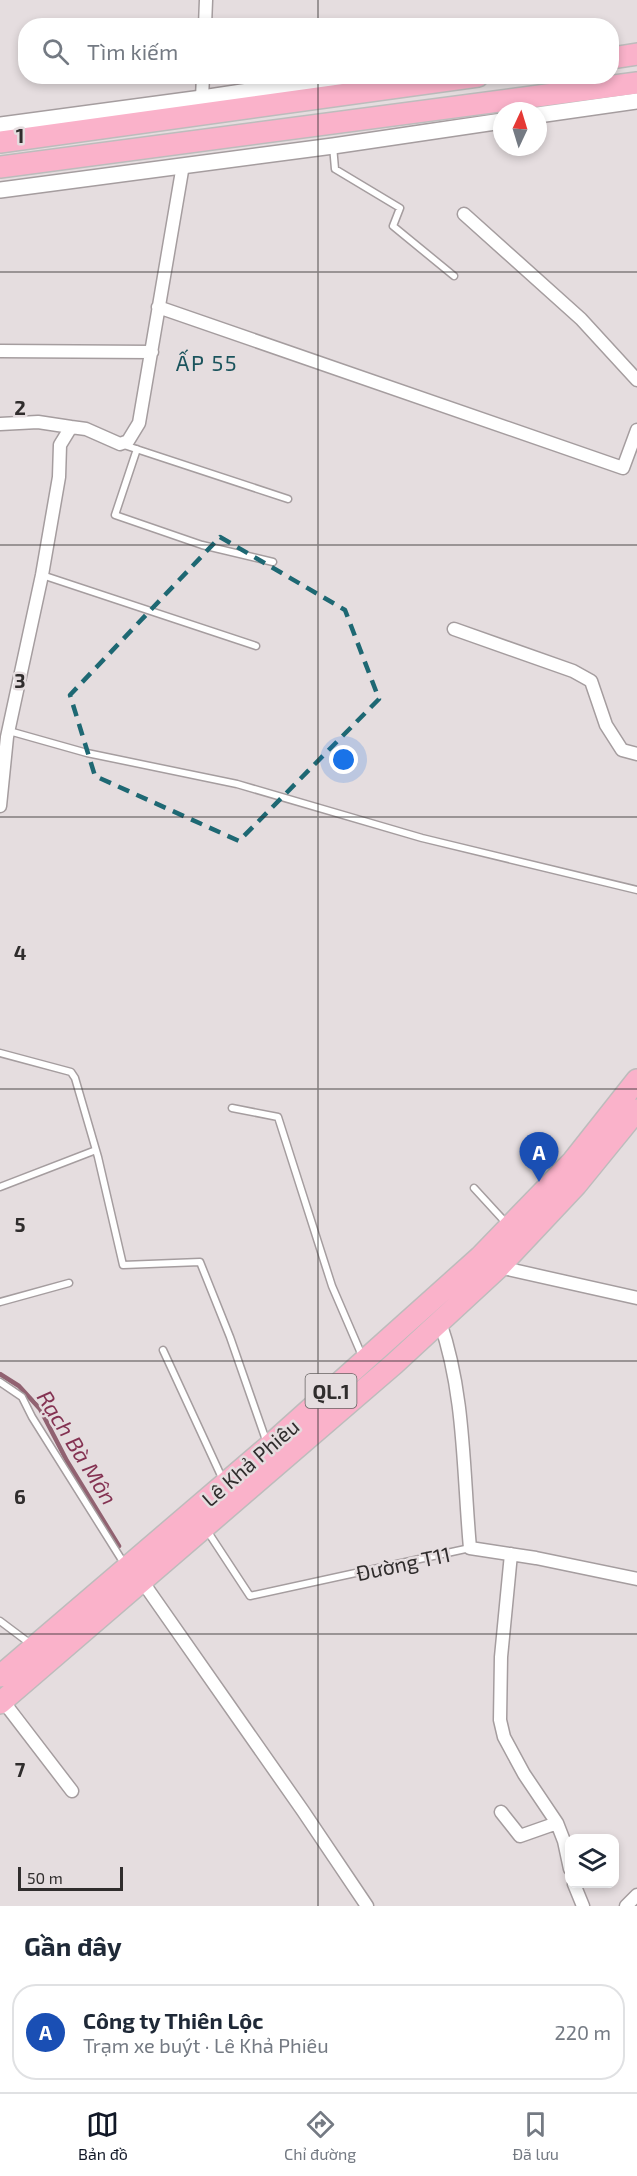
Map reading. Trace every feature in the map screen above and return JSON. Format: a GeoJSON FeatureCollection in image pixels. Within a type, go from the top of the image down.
{"type":"FeatureCollection","features":[{"type":"Feature","properties":{"kind":"highway"},"geometry":{"type":"LineString","coordinates":[[619,57],[637,54]]}},
{"type":"Feature","properties":{"kind":"highway"},"geometry":{"type":"LineString","coordinates":[[0,167],[637,83]]}},
{"type":"Feature","properties":{"kind":"highway"},"geometry":{"type":"LineString","coordinates":[[0,142],[420,84]]}},
{"type":"Feature","properties":{"kind":"highway","name":"Lê Khả Phiêu"},"geometry":{"type":"LineString","coordinates":[[2,1702],[225,1484],[480,1257],[573,1161],[637,1080]]}},
{"type":"Feature","properties":{"kind":"highway","name":"Lê Khả Phiêu"},"geometry":{"type":"LineString","coordinates":[[0,1676],[35,1647],[134,1575],[205,1527],[394,1364],[500,1267],[576,1185],[637,1110]]}},
{"type":"Feature","properties":{"kind":"street"},"geometry":{"type":"LineString","coordinates":[[205,18],[206,0]]}},
{"type":"Feature","properties":{"kind":"street"},"geometry":{"type":"LineString","coordinates":[[202,98],[203,84]]}},
{"type":"Feature","properties":{"kind":"street"},"geometry":{"type":"LineString","coordinates":[[0,125],[296,84]]}},
{"type":"Feature","properties":{"kind":"street"},"geometry":{"type":"LineString","coordinates":[[547,114],[637,101]]}},
{"type":"Feature","properties":{"kind":"street"},"geometry":{"type":"LineString","coordinates":[[0,190],[493,122]]}},
{"type":"Feature","properties":{"kind":"street"},"geometry":{"type":"LineString","coordinates":[[0,424],[38,422],[86,429],[120,444],[128,441],[140,423],[183,165]]}},
{"type":"Feature","properties":{"kind":"street"},"geometry":{"type":"LineString","coordinates":[[464,214],[581,319],[637,380]]}},
{"type":"Feature","properties":{"kind":"street"},"geometry":{"type":"LineString","coordinates":[[158,307],[623,468],[637,430]]}},
{"type":"Feature","properties":{"kind":"street"},"geometry":{"type":"LineString","coordinates":[[0,351],[153,352]]}},
{"type":"Feature","properties":{"kind":"street"},"geometry":{"type":"LineString","coordinates":[[0,806],[4,730],[42,575],[59,477],[60,445],[71,427]]}},
{"type":"Feature","properties":{"kind":"street"},"geometry":{"type":"LineString","coordinates":[[454,629],[573,671],[591,681],[606,725],[622,750],[637,754]]}},
{"type":"Feature","properties":{"kind":"street"},"geometry":{"type":"LineString","coordinates":[[500,1267],[637,1298]]}},
{"type":"Feature","properties":{"kind":"street"},"geometry":{"type":"LineString","coordinates":[[440,1322],[449,1349],[460,1406],[470,1548]]}},
{"type":"Feature","properties":{"kind":"street","name":"Đường T11"},"geometry":{"type":"LineString","coordinates":[[470,1548],[637,1579]]}},
{"type":"Feature","properties":{"kind":"street"},"geometry":{"type":"LineString","coordinates":[[511,1554],[501,1657],[500,1720],[504,1737],[524,1774],[557,1823],[565,1846]]}},
{"type":"Feature","properties":{"kind":"street"},"geometry":{"type":"LineString","coordinates":[[134,1575],[367,1906]]}},
{"type":"Feature","properties":{"kind":"street"},"geometry":{"type":"LineString","coordinates":[[2,1702],[72,1791]]}},
{"type":"Feature","properties":{"kind":"street"},"geometry":{"type":"LineString","coordinates":[[501,1812],[520,1836],[557,1823]]}},
{"type":"Feature","properties":{"kind":"street"},"geometry":{"type":"LineString","coordinates":[[576,1888],[583,1906]]}},
{"type":"Feature","properties":{"kind":"street"},"geometry":{"type":"LineString","coordinates":[[626,1906],[637,1895]]}},
{"type":"Feature","properties":{"kind":"lane"},"geometry":{"type":"LineString","coordinates":[[333,146],[335,169],[400,208],[393,226],[454,276]]}},
{"type":"Feature","properties":{"kind":"lane"},"geometry":{"type":"LineString","coordinates":[[120,444],[288,499]]}},
{"type":"Feature","properties":{"kind":"lane"},"geometry":{"type":"LineString","coordinates":[[137,449],[115,515],[202,545],[273,562]]}},
{"type":"Feature","properties":{"kind":"lane"},"geometry":{"type":"LineString","coordinates":[[42,575],[256,646]]}},
{"type":"Feature","properties":{"kind":"lane"},"geometry":{"type":"LineString","coordinates":[[4,730],[87,753],[237,784],[422,838],[637,890]]}},
{"type":"Feature","properties":{"kind":"lane"},"geometry":{"type":"LineString","coordinates":[[0,1053],[71,1072],[75,1078],[96,1150],[123,1265],[200,1262],[269,1446]]}},
{"type":"Feature","properties":{"kind":"lane"},"geometry":{"type":"LineString","coordinates":[[232,1108],[278,1117],[332,1286],[364,1361]]}},
{"type":"Feature","properties":{"kind":"lane"},"geometry":{"type":"LineString","coordinates":[[0,1187],[96,1150]]}},
{"type":"Feature","properties":{"kind":"lane"},"geometry":{"type":"LineString","coordinates":[[474,1188],[510,1227]]}},
{"type":"Feature","properties":{"kind":"lane"},"geometry":{"type":"LineString","coordinates":[[0,1302],[69,1283]]}},
{"type":"Feature","properties":{"kind":"lane"},"geometry":{"type":"LineString","coordinates":[[163,1350],[225,1484]]}},
{"type":"Feature","properties":{"kind":"lane"},"geometry":{"type":"LineString","coordinates":[[0,1382],[22,1397],[32,1417],[134,1575]]}},
{"type":"Feature","properties":{"kind":"lane","name":"Đường T11"},"geometry":{"type":"LineString","coordinates":[[205,1527],[250,1596],[470,1548]]}},
{"type":"Feature","properties":{"kind":"lane"},"geometry":{"type":"LineString","coordinates":[[0,1621],[35,1647]]}},
{"type":"Feature","properties":{"kind":"highlighted area"},"geometry":{"type":"Polygon","coordinates":[[[220,537],[345,610],[379,699],[239,841],[95,776],[70,695],[220,537]]]}},
{"type":"Feature","properties":{"kind":"waterway","name":"Rạch Bà Môn"},"geometry":{"type":"LineString","coordinates":[[0,1374],[19,1386],[40,1409],[67,1461],[119,1546]]}},
{"type":"Feature","properties":{"kind":"place","name":"Công ty Thiên Lộc"},"geometry":{"type":"Point","coordinates":[539,1182]}},
{"type":"Feature","properties":{"kind":"district","name":"ẤP 55"},"geometry":{"type":"Point","coordinates":[207,362]}}]}
